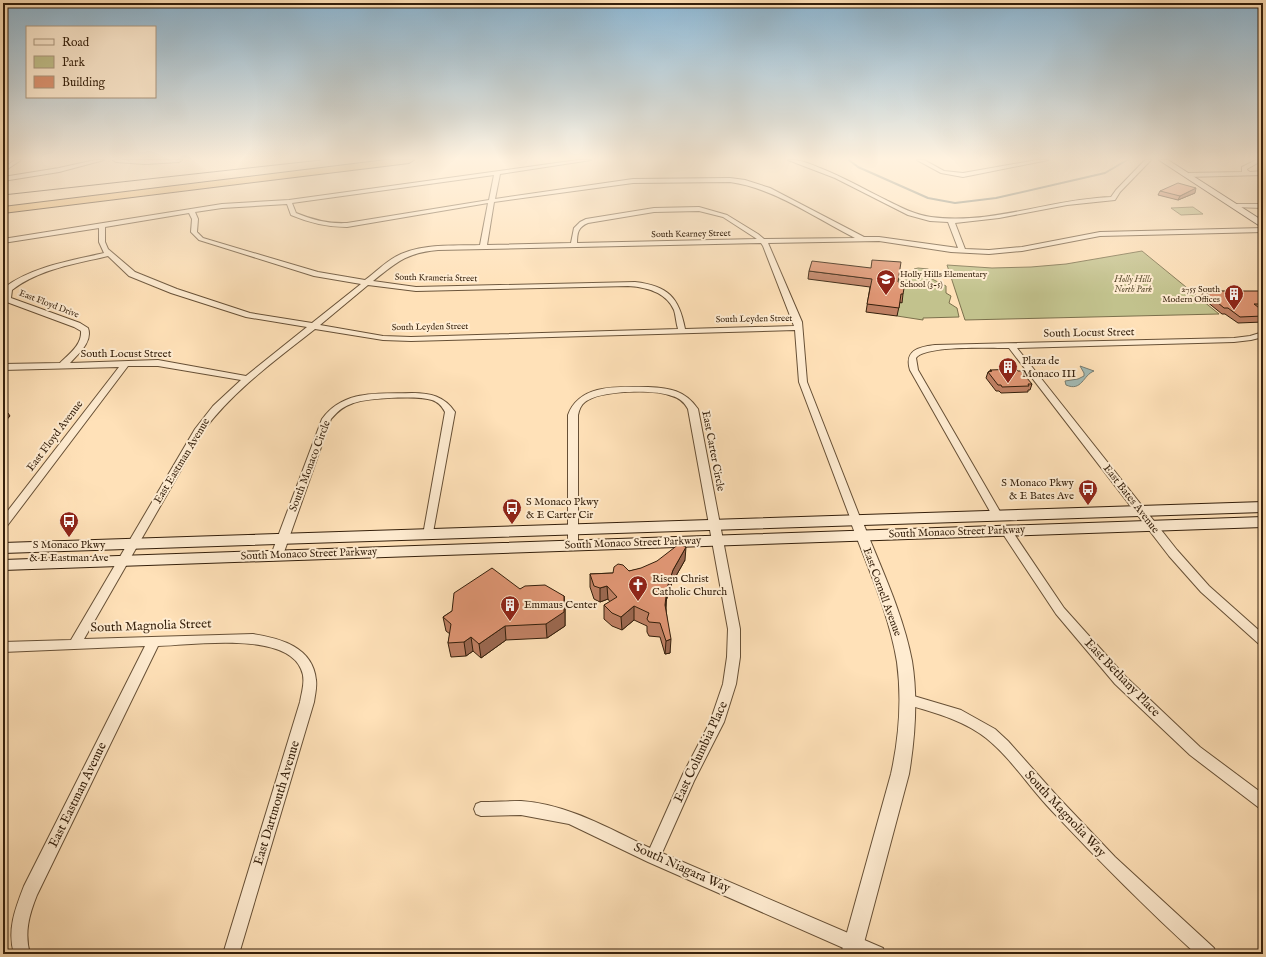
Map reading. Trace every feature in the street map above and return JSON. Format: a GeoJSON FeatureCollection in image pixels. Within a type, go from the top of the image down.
{"type":"FeatureCollection","features":[{"type":"Feature","properties":{"kind":"highway"},"geometry":{"type":"LineString","coordinates":[[3,210],[46,205]]}},
{"type":"Feature","properties":{"kind":"highway"},"geometry":{"type":"LineString","coordinates":[[3,216],[80,205]]}},
{"type":"Feature","properties":{"kind":"main road"},"geometry":{"type":"LineString","coordinates":[[1235,206],[1263,224]]}},
{"type":"Feature","properties":{"kind":"main road","name":"South Monaco Street Parkway"},"geometry":{"type":"LineString","coordinates":[[859,528],[997,515],[1263,507]]}},
{"type":"Feature","properties":{"kind":"main road","name":"South Monaco Street Parkway"},"geometry":{"type":"LineString","coordinates":[[3,565],[277,555],[573,537],[716,532],[859,528],[1006,530],[1263,522]]}},
{"type":"Feature","properties":{"kind":"main road","name":"South Monaco Street Parkway"},"geometry":{"type":"LineString","coordinates":[[3,548],[428,535],[573,537]]}},
{"type":"Feature","properties":{"kind":"street"},"geometry":{"type":"LineString","coordinates":[[3,241],[222,206],[244,205]]}},
{"type":"Feature","properties":{"kind":"street"},"geometry":{"type":"LineString","coordinates":[[290,205],[293,214],[328,226],[347,225],[470,205]]}},
{"type":"Feature","properties":{"kind":"street"},"geometry":{"type":"LineString","coordinates":[[483,247],[491,205]]}},
{"type":"Feature","properties":{"kind":"street"},"geometry":{"type":"LineString","coordinates":[[797,205],[863,239]]}},
{"type":"Feature","properties":{"kind":"street"},"geometry":{"type":"LineString","coordinates":[[892,205],[911,214],[929,219],[951,221],[976,220],[1062,205]]}},
{"type":"Feature","properties":{"kind":"street"},"geometry":{"type":"LineString","coordinates":[[1235,206],[1263,206]]}},
{"type":"Feature","properties":{"kind":"street"},"geometry":{"type":"LineString","coordinates":[[574,245],[574,231],[578,225],[586,221],[660,209],[692,209],[715,212],[729,218],[763,241]]}},
{"type":"Feature","properties":{"kind":"street","name":"South Krameria Street"},"geometry":{"type":"LineString","coordinates":[[191,212],[195,219],[194,232],[201,239],[317,274],[394,287],[416,289],[643,284],[660,290],[674,304],[679,314],[682,331]]}},
{"type":"Feature","properties":{"kind":"street"},"geometry":{"type":"LineString","coordinates":[[951,221],[962,251]]}},
{"type":"Feature","properties":{"kind":"street","name":"South Leyden Street"},"geometry":{"type":"LineString","coordinates":[[102,225],[102,242],[105,250],[109,254],[132,274],[174,291],[249,316],[382,338],[412,339],[799,328]]}},
{"type":"Feature","properties":{"kind":"street","name":"South Kearney Street"},"geometry":{"type":"LineString","coordinates":[[367,282],[396,259],[414,251],[424,249],[863,239],[890,240],[924,247],[962,251],[1011,250],[1100,234],[1263,230]]}},
{"type":"Feature","properties":{"kind":"street","name":"East Cornell Avenue"},"geometry":{"type":"LineString","coordinates":[[763,241],[799,328],[800,368],[803,382],[897,632],[904,661],[907,699],[906,735],[901,768],[852,948]]}},
{"type":"Feature","properties":{"kind":"street","name":"East Floyd Drive"},"geometry":{"type":"LineString","coordinates":[[63,365],[82,344],[85,338],[85,330],[77,325],[7,298],[8,289],[16,282],[37,272],[109,254]]}},
{"type":"Feature","properties":{"kind":"street","name":"East Eastman Avenue"},"geometry":{"type":"LineString","coordinates":[[75,644],[203,423],[224,398],[367,282]]}},
{"type":"Feature","properties":{"kind":"street","name":"South Locust Street"},"geometry":{"type":"LineString","coordinates":[[997,515],[914,370],[911,361],[915,354],[923,349],[934,348],[1229,340],[1251,338],[1263,334]]}},
{"type":"Feature","properties":{"kind":"street","name":"East Bates Avenue"},"geometry":{"type":"LineString","coordinates":[[1012,346],[1152,526],[1205,589],[1263,641]]}},
{"type":"Feature","properties":{"kind":"street","name":"South Locust Street"},"geometry":{"type":"LineString","coordinates":[[3,367],[126,363],[175,365],[248,379]]}},
{"type":"Feature","properties":{"kind":"street","name":"East Floyd Avenue"},"geometry":{"type":"LineString","coordinates":[[3,524],[126,363]]}},
{"type":"Feature","properties":{"kind":"street","name":"East Carter Circle"},"geometry":{"type":"LineString","coordinates":[[573,537],[574,409],[584,398],[598,393],[641,390],[670,392],[683,398],[692,406],[716,532]]}},
{"type":"Feature","properties":{"kind":"street","name":"South Monaco Circle"},"geometry":{"type":"LineString","coordinates":[[277,555],[330,414],[336,408],[345,403],[360,398],[373,396],[419,395],[430,397],[442,402],[448,407],[450,412],[428,535]]}},
{"type":"Feature","properties":{"kind":"street","name":"East Bethany Place"},"geometry":{"type":"LineString","coordinates":[[1006,530],[1060,611],[1120,680],[1195,751],[1263,802]]}},
{"type":"Feature","properties":{"kind":"street","name":"East Columbia Place"},"geometry":{"type":"LineString","coordinates":[[653,856],[723,708],[732,678],[734,660],[734,629],[716,532]]}},
{"type":"Feature","properties":{"kind":"street","name":"South Magnolia Street"},"geometry":{"type":"LineString","coordinates":[[3,647],[254,638],[282,646],[298,654]]}},
{"type":"Feature","properties":{"kind":"street","name":"East Eastman Avenue"},"geometry":{"type":"LineString","coordinates":[[22,954],[18,943],[19,921],[30,892],[154,641]]}},
{"type":"Feature","properties":{"kind":"street","name":"East Dartmouth Avenue"},"geometry":{"type":"LineString","coordinates":[[231,954],[307,702],[310,679],[308,669],[298,654]]}},
{"type":"Feature","properties":{"kind":"street","name":"South Magnolia Way"},"geometry":{"type":"LineString","coordinates":[[907,699],[956,714],[975,723],[990,733],[1003,745],[1052,801],[1110,862],[1208,954]]}},
{"type":"Feature","properties":{"kind":"street","name":"South Niagara Way"},"geometry":{"type":"LineString","coordinates":[[481,809],[521,808],[571,818],[852,948],[877,954]]}},
{"type":"Feature","properties":{"kind":"green space"},"geometry":{"type":"Polygon","coordinates":[[[1193,207],[1203,214],[1181,215],[1171,208],[1193,207]]]}},
{"type":"Feature","properties":{"kind":"green space","name":"Holly Hills North Park"},"geometry":{"type":"Polygon","coordinates":[[[1142,251],[1219,314],[965,320],[947,265],[992,268],[1031,267],[1066,264],[1142,251]]]}},
{"type":"Feature","properties":{"kind":"green space"},"geometry":{"type":"Polygon","coordinates":[[[914,269],[928,269],[933,272],[932,279],[946,286],[946,293],[951,296],[949,303],[957,308],[959,317],[923,318],[923,320],[897,316],[899,270],[915,272],[914,269]]]}},
{"type":"Feature","properties":{"kind":"water"},"geometry":{"type":"Polygon","coordinates":[[[1080,366],[1094,371],[1090,373],[1079,385],[1071,387],[1066,385],[1065,381],[1078,379],[1084,376],[1080,366]]]}},
{"type":"Feature","properties":{"kind":"building"},"geometry":{"type":"Polygon","coordinates":[[[872,260],[901,262],[898,282],[905,283],[903,294],[901,294],[899,308],[867,304],[872,279],[809,271],[812,261],[871,268],[872,260]]]}},
{"type":"Feature","properties":{"kind":"building"},"geometry":{"type":"Polygon","coordinates":[[[1204,291],[1262,291],[1263,304],[1254,304],[1263,311],[1263,316],[1240,317],[1228,308],[1224,308],[1204,291]]]}},
{"type":"Feature","properties":{"kind":"building"},"geometry":{"type":"Polygon","coordinates":[[[1016,369],[1021,371],[1032,384],[1028,384],[1029,386],[1002,387],[1001,385],[998,385],[988,372],[992,371],[990,370],[1016,369]]]}},
{"type":"Feature","properties":{"kind":"building"},"geometry":{"type":"Polygon","coordinates":[[[3,413],[8,413],[3,419],[3,413]]]}},
{"type":"Feature","properties":{"kind":"building","name":"Risen Christ Catholic Church"},"geometry":{"type":"Polygon","coordinates":[[[679,544],[686,547],[673,570],[667,588],[665,605],[671,639],[666,641],[660,623],[649,622],[647,619],[649,613],[634,606],[621,617],[612,613],[604,605],[617,597],[607,586],[600,588],[594,586],[590,574],[613,573],[614,567],[618,564],[623,565],[629,571],[641,568],[657,561],[679,544]]]}},
{"type":"Feature","properties":{"kind":"building","name":"Emmaus Center"},"geometry":{"type":"Polygon","coordinates":[[[492,568],[520,589],[525,586],[545,585],[564,596],[564,612],[546,624],[505,626],[479,644],[471,637],[464,642],[448,643],[451,624],[443,617],[452,611],[454,593],[492,568]]]}},
{"type":"Feature","properties":{"kind":"place","name":"Holly Hills Elementary School (3-5)"},"geometry":{"type":"Point","coordinates":[886,296]}},
{"type":"Feature","properties":{"kind":"place","name":"2755 South Modern Offices"},"geometry":{"type":"Point","coordinates":[1234,311]}},
{"type":"Feature","properties":{"kind":"place","name":"Plaza de Monaco III"},"geometry":{"type":"Point","coordinates":[1008,384]}},
{"type":"Feature","properties":{"kind":"place","name":"S Monaco Pkwy & E Bates Ave"},"geometry":{"type":"Point","coordinates":[1088,506]}},
{"type":"Feature","properties":{"kind":"place","name":"S Monaco Pkwy & E Carter Cir"},"geometry":{"type":"Point","coordinates":[512,525]}},
{"type":"Feature","properties":{"kind":"place","name":"S Monaco Pkwy & E Eastman Ave"},"geometry":{"type":"Point","coordinates":[69,538]}},
{"type":"Feature","properties":{"kind":"place","name":"Risen Christ Catholic Church"},"geometry":{"type":"Point","coordinates":[638,602]}},
{"type":"Feature","properties":{"kind":"place","name":"Emmaus Center"},"geometry":{"type":"Point","coordinates":[510,622]}}]}
